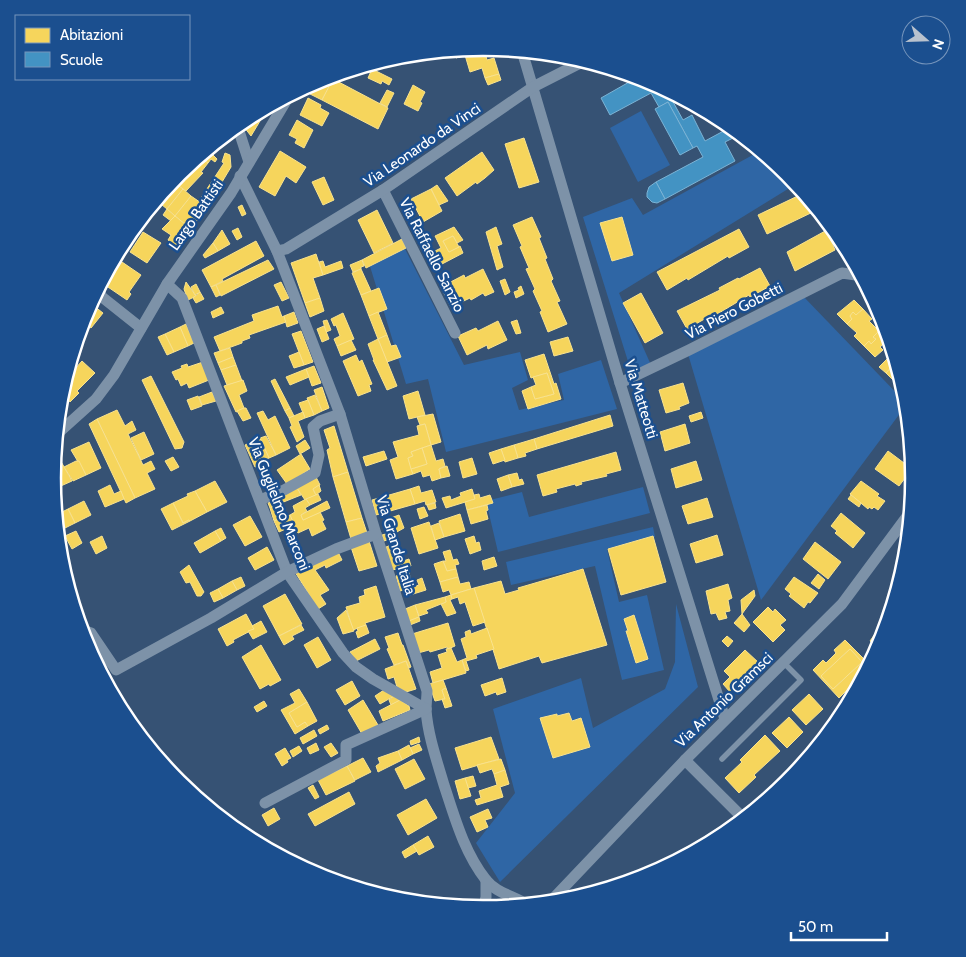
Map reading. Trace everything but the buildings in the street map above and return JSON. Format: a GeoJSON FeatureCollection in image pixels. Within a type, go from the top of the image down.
{"type":"FeatureCollection","features":[{"type":"Feature","properties":{"kind":"street","name":"Via Matteotti"},"geometry":{"type":"LineString","coordinates":[[524,58],[620,383],[725,719]]}},
{"type":"Feature","properties":{"kind":"street","name":"Via Leonardo da Vinci"},"geometry":{"type":"LineString","coordinates":[[277,251],[286,249],[383,190],[533,88],[574,66]]}},
{"type":"Feature","properties":{"kind":"street","name":"Largo Battisti"},"geometry":{"type":"LineString","coordinates":[[64,428],[96,399],[110,381],[128,354],[167,284],[231,193],[282,108]]}},
{"type":"Feature","properties":{"kind":"street"},"geometry":{"type":"LineString","coordinates":[[240,133],[249,162]]}},
{"type":"Feature","properties":{"kind":"street","name":"Via Grande Italia"},"geometry":{"type":"LineString","coordinates":[[240,176],[277,251],[340,414],[376,534],[427,691],[426,709],[438,767],[458,830],[486,880],[500,891],[518,899]]}},
{"type":"Feature","properties":{"kind":"street","name":"Via Raffaello Sanzio"},"geometry":{"type":"LineString","coordinates":[[383,190],[455,333]]}},
{"type":"Feature","properties":{"kind":"street","name":"Via Piero Gobetti"},"geometry":{"type":"LineString","coordinates":[[620,383],[842,273],[853,274]]}},
{"type":"Feature","properties":{"kind":"street","name":"Via Guglielmo Marconi"},"geometry":{"type":"LineString","coordinates":[[167,284],[182,298],[287,572],[343,653],[356,667],[373,679],[426,709]]}},
{"type":"Feature","properties":{"kind":"street"},"geometry":{"type":"LineString","coordinates":[[102,297],[141,328]]}},
{"type":"Feature","properties":{"kind":"street"},"geometry":{"type":"LineString","coordinates":[[260,500],[284,490],[314,473],[319,455],[314,427],[320,421],[340,414]]}},
{"type":"Feature","properties":{"kind":"street","name":"Via Antonio Gramsci"},"geometry":{"type":"LineString","coordinates":[[557,894],[725,719],[842,604],[903,522]]}},
{"type":"Feature","properties":{"kind":"street"},"geometry":{"type":"LineString","coordinates":[[91,634],[116,670],[211,618],[287,572],[336,549],[376,534]]}},
{"type":"Feature","properties":{"kind":"street"},"geometry":{"type":"LineString","coordinates":[[265,803],[346,760],[346,745],[426,709]]}},
{"type":"Feature","properties":{"kind":"street"},"geometry":{"type":"LineString","coordinates":[[685,760],[739,814]]}},
{"type":"Feature","properties":{"kind":"street"},"geometry":{"type":"LineString","coordinates":[[485,901],[486,880]]}},
{"type":"Feature","properties":{"kind":"lane"},"geometry":{"type":"LineString","coordinates":[[722,759],[801,680],[784,663]]}},
{"type":"Feature","properties":{"kind":"shaded area"},"geometry":{"type":"Polygon","coordinates":[[[641,111],[670,165],[638,182],[610,128],[641,111]]]}},
{"type":"Feature","properties":{"kind":"shaded area"},"geometry":{"type":"Polygon","coordinates":[[[753,155],[789,188],[619,293],[651,365],[631,371],[583,217],[632,198],[643,215],[753,155]]]}},
{"type":"Feature","properties":{"kind":"shaded area"},"geometry":{"type":"Polygon","coordinates":[[[403,245],[464,365],[520,352],[528,380],[512,388],[519,410],[564,400],[558,374],[601,360],[617,409],[446,452],[428,379],[406,384],[369,263],[403,245]]]}},
{"type":"Feature","properties":{"kind":"shaded area"},"geometry":{"type":"Polygon","coordinates":[[[802,295],[896,393],[900,413],[761,600],[688,354],[802,295]]]}},
{"type":"Feature","properties":{"kind":"shaded area"},"geometry":{"type":"Polygon","coordinates":[[[643,487],[650,513],[498,552],[486,501],[522,492],[529,517],[643,487]]]}},
{"type":"Feature","properties":{"kind":"shaded area"},"geometry":{"type":"Polygon","coordinates":[[[653,527],[655,537],[607,549],[619,602],[647,595],[664,670],[622,680],[595,566],[511,585],[506,562],[653,527]]]}},
{"type":"Feature","properties":{"kind":"shaded area"},"geometry":{"type":"Polygon","coordinates":[[[676,604],[698,687],[500,882],[476,843],[515,793],[493,709],[581,678],[593,728],[665,689],[675,662],[676,604]]]}}]}
